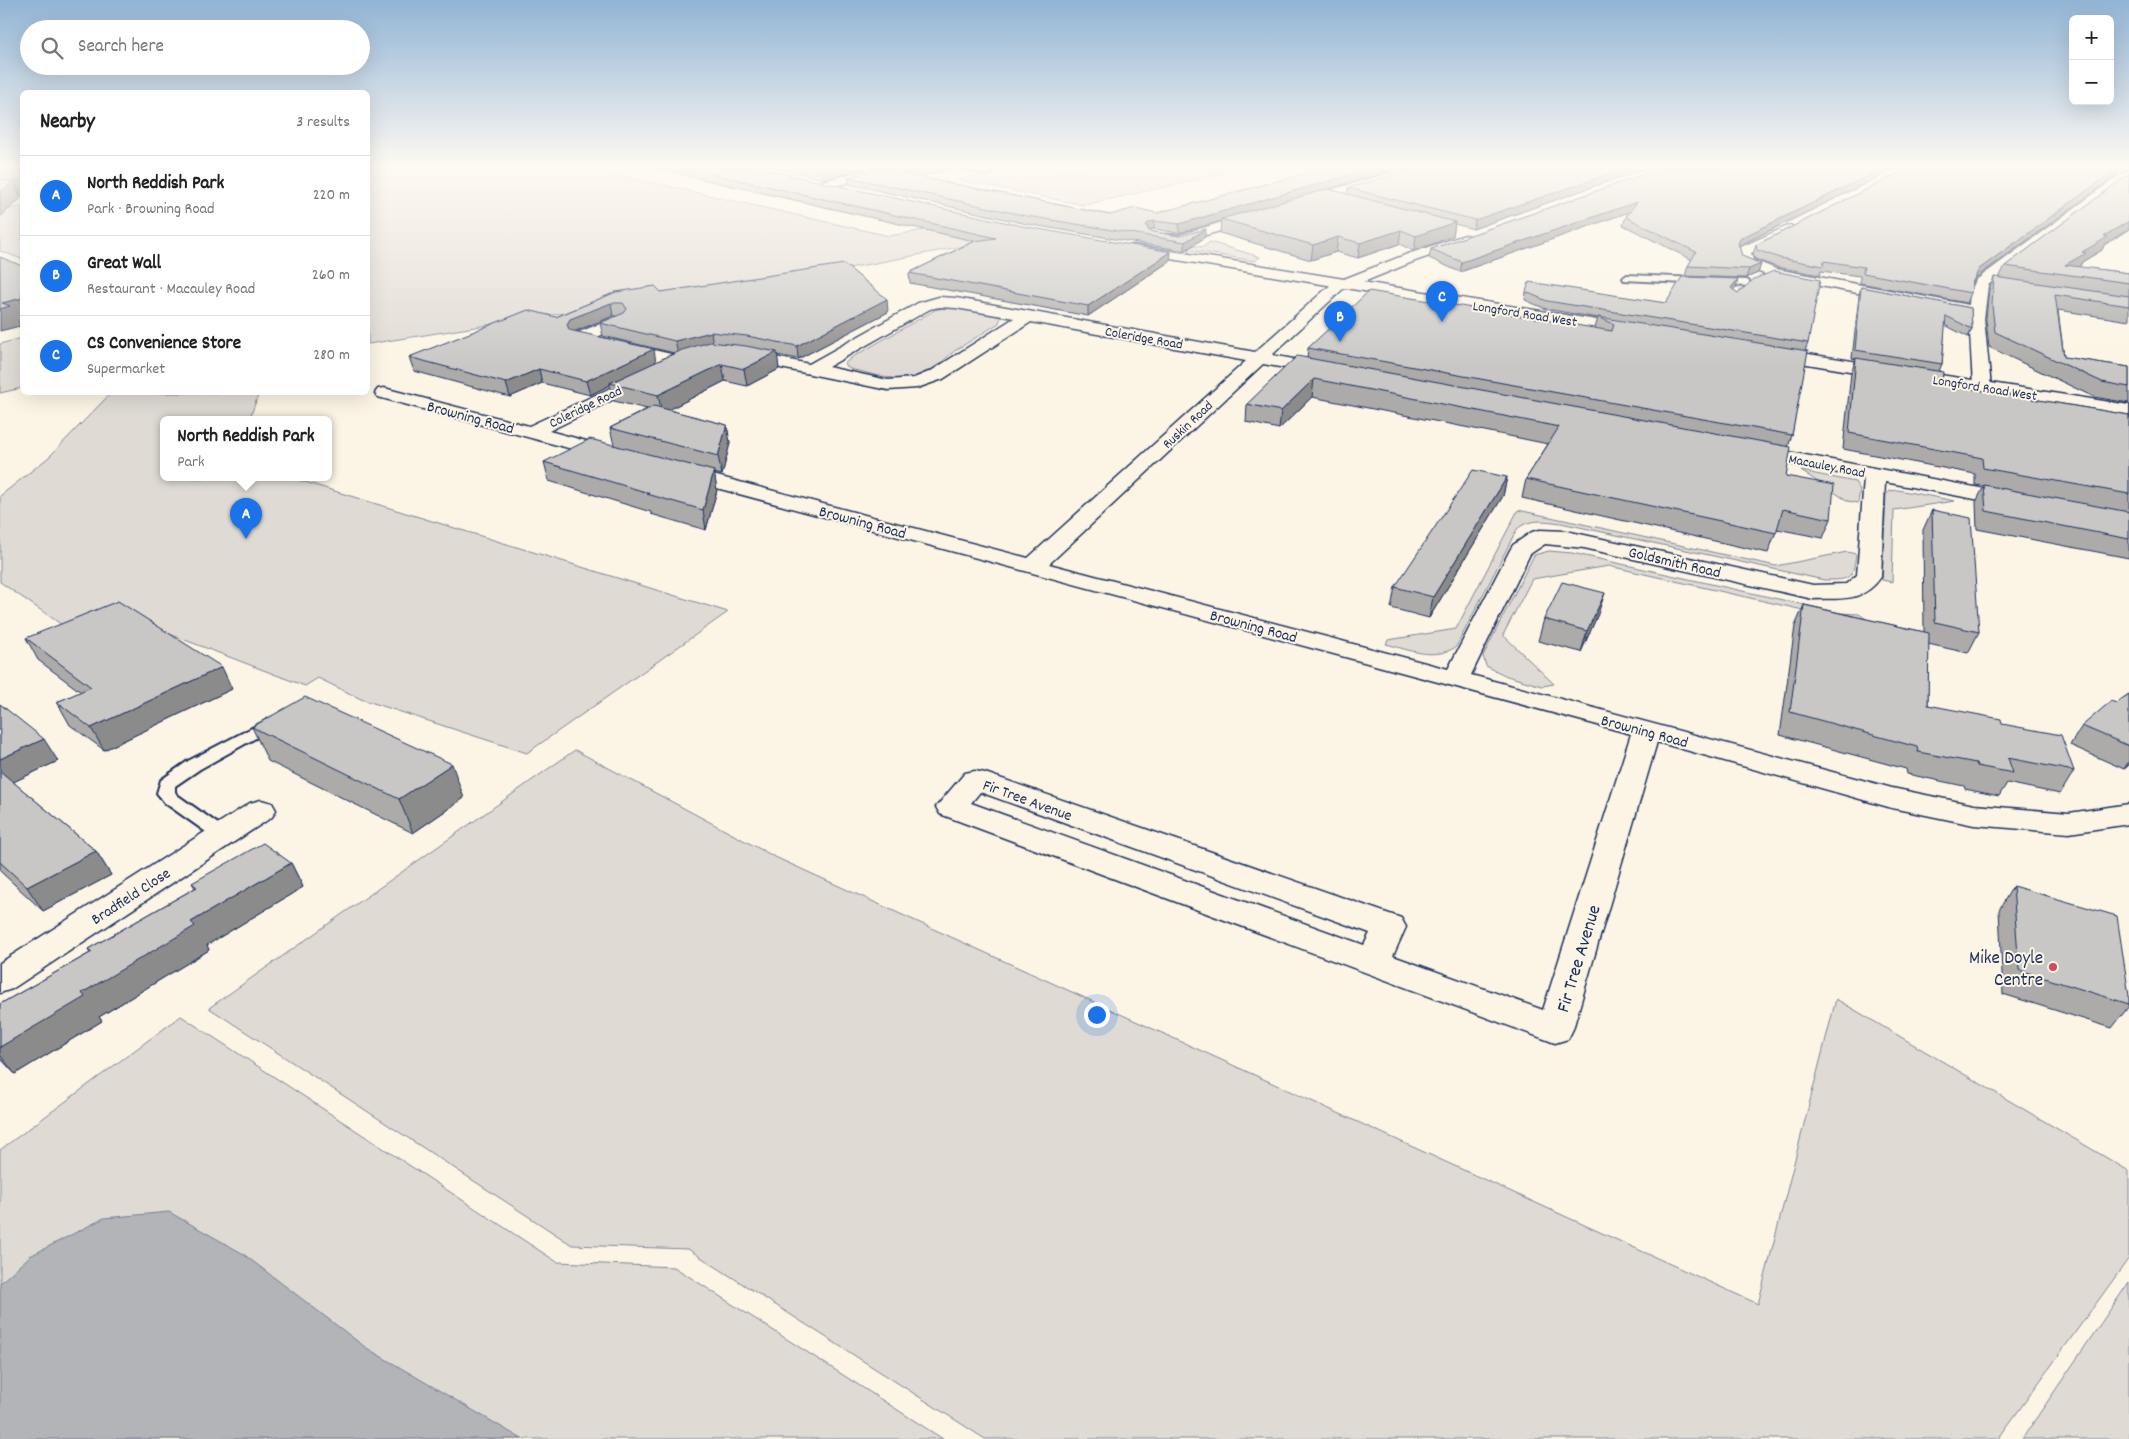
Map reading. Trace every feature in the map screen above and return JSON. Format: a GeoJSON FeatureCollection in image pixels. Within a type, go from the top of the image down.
{"type":"FeatureCollection","features":[{"type":"Feature","properties":{"kind":"street"},"geometry":{"type":"LineString","coordinates":[[1155,235],[1200,242]]}},
{"type":"Feature","properties":{"kind":"street"},"geometry":{"type":"LineString","coordinates":[[1179,239],[1192,235]]}},
{"type":"Feature","properties":{"kind":"street"},"geometry":{"type":"LineString","coordinates":[[1344,284],[1410,258],[1475,236],[1472,235]]}},
{"type":"Feature","properties":{"kind":"street"},"geometry":{"type":"LineString","coordinates":[[1777,235],[1744,251],[1746,262],[1755,281],[1977,311]]}},
{"type":"Feature","properties":{"kind":"street"},"geometry":{"type":"LineString","coordinates":[[1982,387],[1977,311],[1978,291],[1982,284],[2047,235]]}},
{"type":"Feature","properties":{"kind":"street","name":"Longford Road West"},"geometry":{"type":"LineString","coordinates":[[1120,246],[1647,333]]}},
{"type":"Feature","properties":{"kind":"street","name":"Ruskin Road"},"geometry":{"type":"LineString","coordinates":[[1033,566],[1259,358],[1344,284]]}},
{"type":"Feature","properties":{"kind":"street"},"geometry":{"type":"LineString","coordinates":[[1982,284],[2001,286]]}},
{"type":"Feature","properties":{"kind":"street","name":"Coleridge Road"},"geometry":{"type":"LineString","coordinates":[[812,369],[924,306],[939,302],[956,302],[1259,358]]}},
{"type":"Feature","properties":{"kind":"street"},"geometry":{"type":"LineString","coordinates":[[722,353],[749,356],[888,385],[917,383],[937,375],[1029,316]]}},
{"type":"Feature","properties":{"kind":"street","name":"Coleridge Road"},"geometry":{"type":"LineString","coordinates":[[530,432],[687,359],[580,338],[620,321]]}},
{"type":"Feature","properties":{"kind":"street","name":"Longford Road West"},"geometry":{"type":"LineString","coordinates":[[1756,350],[2129,411]]}},
{"type":"Feature","properties":{"kind":"street"},"geometry":{"type":"LineString","coordinates":[[1259,358],[1339,373]]}},
{"type":"Feature","properties":{"kind":"street","name":"Browning Road"},"geometry":{"type":"LineString","coordinates":[[384,392],[634,460]]}},
{"type":"Feature","properties":{"kind":"street","name":"Macauley Road"},"geometry":{"type":"LineString","coordinates":[[1734,448],[2032,504]]}},
{"type":"Feature","properties":{"kind":"street","name":"Browning Road"},"geometry":{"type":"LineString","coordinates":[[662,467],[1646,730],[1892,798],[1974,815],[2069,823],[2129,814]]}},
{"type":"Feature","properties":{"kind":"street","name":"Goldsmith Road"},"geometry":{"type":"LineString","coordinates":[[1456,680],[1521,550],[1540,537],[1584,541],[1813,592],[1852,591],[1869,577],[1875,475]]}},
{"type":"Feature","properties":{"kind":"street","name":"Fir Tree Avenue"},"geometry":{"type":"LineString","coordinates":[[1374,961],[1389,927],[975,780],[951,807],[1374,961],[1556,1030],[1646,730]]}},
{"type":"Feature","properties":{"kind":"street","name":"Bradfield Close"},"geometry":{"type":"LineString","coordinates":[[0,980],[261,810]]}},
{"type":"Feature","properties":{"kind":"lane"},"geometry":{"type":"LineString","coordinates":[[1627,278],[1755,281]]}},
{"type":"Feature","properties":{"kind":"lane"},"geometry":{"type":"LineString","coordinates":[[222,835],[171,799],[166,793],[167,784],[194,765],[286,715]]}},
{"type":"Feature","properties":{"kind":"shaded area"},"geometry":{"type":"Polygon","coordinates":[[[0,235],[20,235],[20,258],[0,251],[0,235]]]}},
{"type":"Feature","properties":{"kind":"shaded area"},"geometry":{"type":"Polygon","coordinates":[[[370,235],[1016,236],[860,266],[370,344],[370,235]]]}},
{"type":"Feature","properties":{"kind":"shaded area"},"geometry":{"type":"Polygon","coordinates":[[[1139,236],[1203,247],[1210,242],[1260,257],[1255,261],[1182,249],[1139,236]]]}},
{"type":"Feature","properties":{"kind":"shaded area"},"geometry":{"type":"Polygon","coordinates":[[[948,307],[975,310],[1001,317],[999,323],[956,350],[926,374],[904,379],[888,378],[850,369],[844,364],[851,358],[935,310],[948,307]]]}},
{"type":"Feature","properties":{"kind":"shaded area"},"geometry":{"type":"Polygon","coordinates":[[[20,339],[20,388],[0,393],[0,344],[20,339]]]}},
{"type":"Feature","properties":{"kind":"shaded area"},"geometry":{"type":"Polygon","coordinates":[[[109,395],[258,395],[250,416],[160,416],[160,481],[302,481],[728,612],[527,753],[361,699],[318,678],[305,686],[112,612],[68,629],[0,582],[0,496],[49,457],[109,395]]]}},
{"type":"Feature","properties":{"kind":"shaded area"},"geometry":{"type":"Polygon","coordinates":[[[1801,471],[1855,482],[1860,490],[1858,503],[1848,501],[1801,471]]]}},
{"type":"Feature","properties":{"kind":"shaded area"},"geometry":{"type":"Polygon","coordinates":[[[1898,490],[1955,501],[1894,510],[1892,582],[1882,580],[1886,495],[1890,491],[1898,490]]]}},
{"type":"Feature","properties":{"kind":"shaded area"},"geometry":{"type":"Polygon","coordinates":[[[1518,510],[1776,566],[1847,552],[1856,554],[1855,563],[1848,577],[1839,580],[1824,580],[1561,523],[1532,522],[1517,529],[1456,647],[1447,651],[1430,654],[1386,644],[1388,640],[1456,629],[1518,510]]]}},
{"type":"Feature","properties":{"kind":"shaded area"},"geometry":{"type":"Polygon","coordinates":[[[1549,551],[1572,553],[1841,613],[1859,614],[1878,627],[1609,566],[1532,579],[1503,635],[1554,684],[1542,686],[1507,676],[1486,666],[1483,656],[1534,555],[1549,551]]]}},
{"type":"Feature","properties":{"kind":"shaded area"},"geometry":{"type":"Polygon","coordinates":[[[575,750],[775,857],[1758,1304],[1836,999],[2129,1171],[2129,1258],[1998,1439],[985,1439],[688,1249],[572,1245],[209,1008],[575,750]]]}},
{"type":"Feature","properties":{"kind":"shaded area"},"geometry":{"type":"Polygon","coordinates":[[[181,1016],[557,1262],[674,1267],[943,1439],[0,1439],[0,1150],[181,1016]]]}},
{"type":"Feature","properties":{"kind":"shaded area"},"geometry":{"type":"Polygon","coordinates":[[[169,1212],[242,1253],[365,1347],[522,1439],[0,1439],[0,1283],[30,1256],[104,1218],[169,1212]]]}},
{"type":"Feature","properties":{"kind":"shaded area"},"geometry":{"type":"Polygon","coordinates":[[[2129,1282],[2129,1439],[2022,1439],[2129,1282]]]}},
{"type":"Feature","properties":{"kind":"building"},"geometry":{"type":"Polygon","coordinates":[[[983,235],[1074,235],[1171,252],[1088,306],[909,273],[975,241],[996,238],[983,235]]]}},
{"type":"Feature","properties":{"kind":"building"},"geometry":{"type":"Polygon","coordinates":[[[1143,235],[1196,235],[1185,242],[1143,235]]]}},
{"type":"Feature","properties":{"kind":"building"},"geometry":{"type":"Polygon","coordinates":[[[1278,235],[1385,235],[1360,243],[1338,237],[1313,245],[1278,235]]]}},
{"type":"Feature","properties":{"kind":"building"},"geometry":{"type":"Polygon","coordinates":[[[1470,235],[1540,235],[1462,262],[1431,249],[1470,235]]]}},
{"type":"Feature","properties":{"kind":"building"},"geometry":{"type":"Polygon","coordinates":[[[1662,235],[1747,235],[1741,238],[1738,243],[1742,256],[1761,264],[1749,269],[1688,266],[1696,252],[1662,235]]]}},
{"type":"Feature","properties":{"kind":"building"},"geometry":{"type":"Polygon","coordinates":[[[1776,235],[2026,235],[1979,269],[1972,283],[1971,293],[1863,273],[1864,267],[1824,261],[1823,266],[1780,258],[1757,250],[1756,245],[1776,235]]]}},
{"type":"Feature","properties":{"kind":"building"},"geometry":{"type":"Polygon","coordinates":[[[2047,235],[2105,235],[2104,236],[2108,237],[2082,252],[2086,253],[2065,265],[2129,273],[2129,283],[2005,266],[2047,235]]]}},
{"type":"Feature","properties":{"kind":"building"},"geometry":{"type":"Polygon","coordinates":[[[0,257],[20,265],[20,298],[2,303],[10,306],[0,309],[0,257]]]}},
{"type":"Feature","properties":{"kind":"building"},"geometry":{"type":"Polygon","coordinates":[[[844,264],[887,299],[797,346],[747,336],[711,332],[675,341],[600,323],[624,313],[627,309],[623,303],[611,303],[570,319],[567,324],[569,330],[654,349],[586,381],[539,369],[506,383],[409,357],[528,310],[556,317],[616,292],[655,286],[661,292],[844,264]]]}},
{"type":"Feature","properties":{"kind":"building"},"geometry":{"type":"Polygon","coordinates":[[[1774,271],[1820,280],[1808,343],[1547,301],[1526,292],[1529,282],[1666,303],[1682,277],[1738,279],[1731,288],[1738,293],[1754,279],[1774,271]]]}},
{"type":"Feature","properties":{"kind":"building"},"geometry":{"type":"Polygon","coordinates":[[[1994,277],[2129,296],[2129,306],[2055,295],[2064,357],[2129,367],[2129,387],[2102,382],[1995,332],[1992,305],[1994,277]]]}},
{"type":"Feature","properties":{"kind":"building"},"geometry":{"type":"Polygon","coordinates":[[[1861,287],[1971,308],[1972,329],[1946,316],[1942,364],[1855,350],[1861,287]]]}},
{"type":"Feature","properties":{"kind":"building"},"geometry":{"type":"Polygon","coordinates":[[[1369,291],[1612,331],[1614,324],[1598,317],[1808,351],[1792,435],[1308,348],[1369,291]]]}},
{"type":"Feature","properties":{"kind":"building"},"geometry":{"type":"Polygon","coordinates":[[[710,342],[777,352],[744,369],[722,364],[658,395],[610,383],[682,350],[710,342]]]}},
{"type":"Feature","properties":{"kind":"building"},"geometry":{"type":"Polygon","coordinates":[[[1297,356],[1791,447],[1786,476],[1834,485],[1831,519],[1783,509],[1776,533],[1526,479],[1559,427],[1489,413],[1314,379],[1281,411],[1247,404],[1297,356]]]}},
{"type":"Feature","properties":{"kind":"building"},"geometry":{"type":"Polygon","coordinates":[[[1856,358],[1943,372],[1942,384],[2129,415],[2129,494],[1983,468],[1982,458],[1849,433],[1856,358]]]}},
{"type":"Feature","properties":{"kind":"building"},"geometry":{"type":"Polygon","coordinates":[[[654,406],[727,425],[718,456],[610,428],[654,406]]]}},
{"type":"Feature","properties":{"kind":"building"},"geometry":{"type":"Polygon","coordinates":[[[590,439],[714,471],[703,510],[544,462],[590,439]]]}},
{"type":"Feature","properties":{"kind":"building"},"geometry":{"type":"Polygon","coordinates":[[[1473,470],[1507,477],[1433,597],[1395,587],[1473,470]]]}},
{"type":"Feature","properties":{"kind":"building"},"geometry":{"type":"Polygon","coordinates":[[[1984,485],[2129,512],[2129,539],[1986,511],[1984,485]]]}},
{"type":"Feature","properties":{"kind":"building"},"geometry":{"type":"Polygon","coordinates":[[[1932,510],[1971,518],[1979,632],[1935,622],[1932,510]]]}},
{"type":"Feature","properties":{"kind":"building"},"geometry":{"type":"Polygon","coordinates":[[[1562,582],[1605,593],[1587,631],[1544,619],[1562,582]]]}},
{"type":"Feature","properties":{"kind":"building"},"geometry":{"type":"Polygon","coordinates":[[[118,601],[222,667],[91,728],[57,702],[91,687],[26,638],[118,601]]]}},
{"type":"Feature","properties":{"kind":"building"},"geometry":{"type":"Polygon","coordinates":[[[1804,605],[1929,633],[1928,705],[2001,719],[2002,724],[2061,735],[2074,771],[2008,758],[2013,773],[1977,766],[1976,763],[1918,752],[1917,747],[1790,712],[1804,605]]]}},
{"type":"Feature","properties":{"kind":"building"},"geometry":{"type":"Polygon","coordinates":[[[2129,694],[2129,746],[2082,726],[2111,701],[2116,703],[2129,694]]]}},
{"type":"Feature","properties":{"kind":"building"},"geometry":{"type":"Polygon","coordinates":[[[305,697],[452,764],[399,799],[252,727],[305,697]]]}},
{"type":"Feature","properties":{"kind":"building"},"geometry":{"type":"Polygon","coordinates":[[[0,704],[44,739],[0,759],[0,704]]]}},
{"type":"Feature","properties":{"kind":"building"},"geometry":{"type":"Polygon","coordinates":[[[0,771],[96,851],[27,887],[0,862],[0,771]]]}},
{"type":"Feature","properties":{"kind":"building"},"geometry":{"type":"Polygon","coordinates":[[[263,843],[291,863],[191,922],[195,926],[82,993],[85,997],[0,1047],[0,1004],[92,952],[88,949],[197,887],[192,883],[263,843]]]}},
{"type":"Feature","properties":{"kind":"building"},"geometry":{"type":"Polygon","coordinates":[[[2013,886],[2117,916],[2129,1004],[2019,970],[2013,886]]]}},
{"type":"Feature","properties":{"kind":"place","name":"CS Convenience Store"},"geometry":{"type":"Point","coordinates":[1442,322]}},
{"type":"Feature","properties":{"kind":"place","name":"Great Wall"},"geometry":{"type":"Point","coordinates":[1340,342]}},
{"type":"Feature","properties":{"kind":"place","name":"North Reddish Park"},"geometry":{"type":"Point","coordinates":[246,539]}},
{"type":"Feature","properties":{"kind":"place","name":"Mike Doyle Centre"},"geometry":{"type":"Point","coordinates":[2053,967]}}]}
